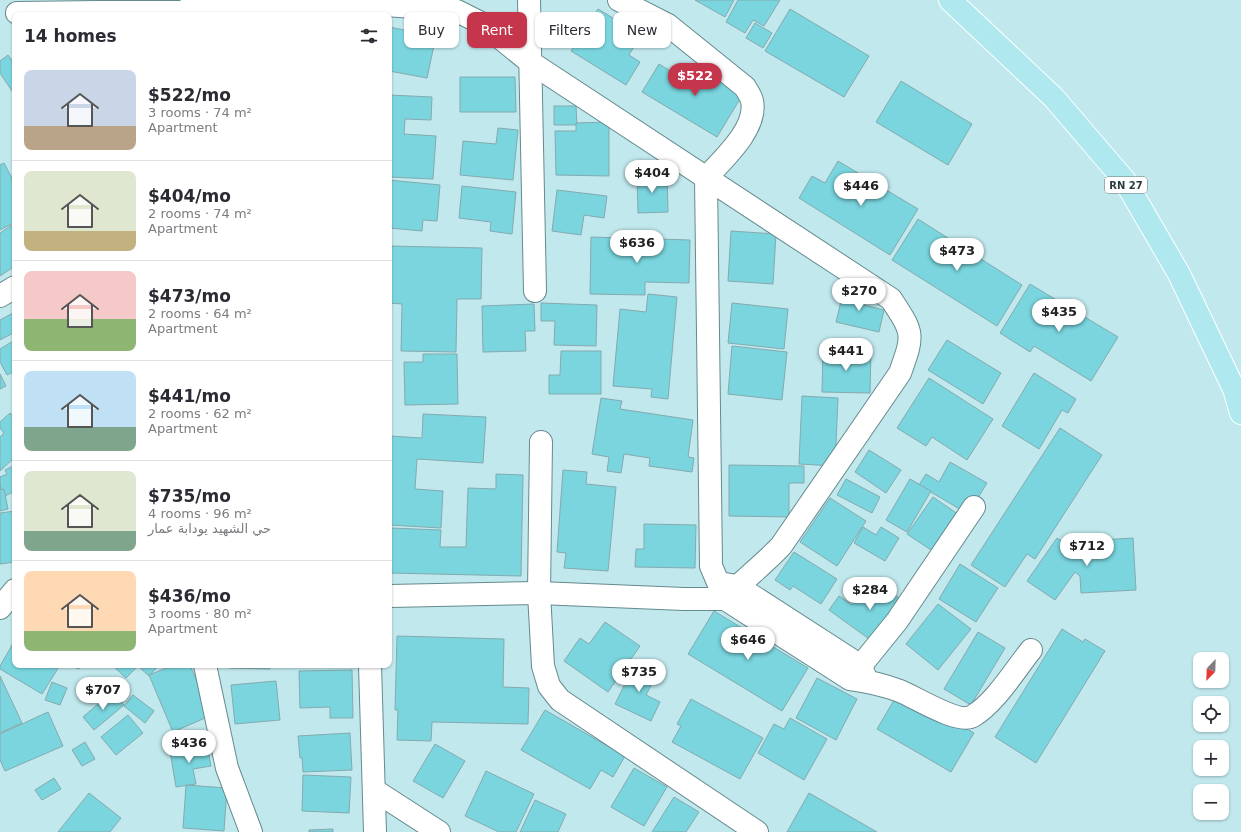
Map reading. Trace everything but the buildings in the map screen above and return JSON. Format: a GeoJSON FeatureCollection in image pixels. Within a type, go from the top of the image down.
{"type":"FeatureCollection","features":[{"type":"Feature","properties":{"kind":"main road","name":"RN 27"},"geometry":{"type":"LineString","coordinates":[[950,0],[1054,98],[1124,181],[1178,274],[1234,389],[1241,413]]}},
{"type":"Feature","properties":{"kind":"street"},"geometry":{"type":"LineString","coordinates":[[528,0],[535,291]]}},
{"type":"Feature","properties":{"kind":"street"},"geometry":{"type":"LineString","coordinates":[[619,0],[668,25],[745,86],[752,100],[750,123],[732,150],[706,178],[711,566],[726,589],[859,675],[945,712],[968,718],[987,706],[1031,650]]}},
{"type":"Feature","properties":{"kind":"street"},"geometry":{"type":"LineString","coordinates":[[17,9],[181,9],[354,6],[430,8],[457,11],[483,24],[530,62],[891,299],[907,322],[911,335],[909,348],[900,374],[781,546],[763,566],[726,589],[684,599],[539,593],[392,596]]}},
{"type":"Feature","properties":{"kind":"street"},"geometry":{"type":"LineString","coordinates":[[0,296],[12,289]]}},
{"type":"Feature","properties":{"kind":"street"},"geometry":{"type":"LineString","coordinates":[[541,442],[539,593],[542,666],[549,686],[560,700],[757,832]]}},
{"type":"Feature","properties":{"kind":"street"},"geometry":{"type":"LineString","coordinates":[[859,675],[974,508]]}},
{"type":"Feature","properties":{"kind":"street"},"geometry":{"type":"LineString","coordinates":[[0,579],[12,585]]}},
{"type":"Feature","properties":{"kind":"street"},"geometry":{"type":"LineString","coordinates":[[0,608],[12,594]]}},
{"type":"Feature","properties":{"kind":"street"},"geometry":{"type":"LineString","coordinates":[[206,668],[227,768],[251,832]]}},
{"type":"Feature","properties":{"kind":"street"},"geometry":{"type":"LineString","coordinates":[[370,668],[375,832]]}},
{"type":"Feature","properties":{"kind":"street"},"geometry":{"type":"LineString","coordinates":[[374,790],[439,832]]}}]}
